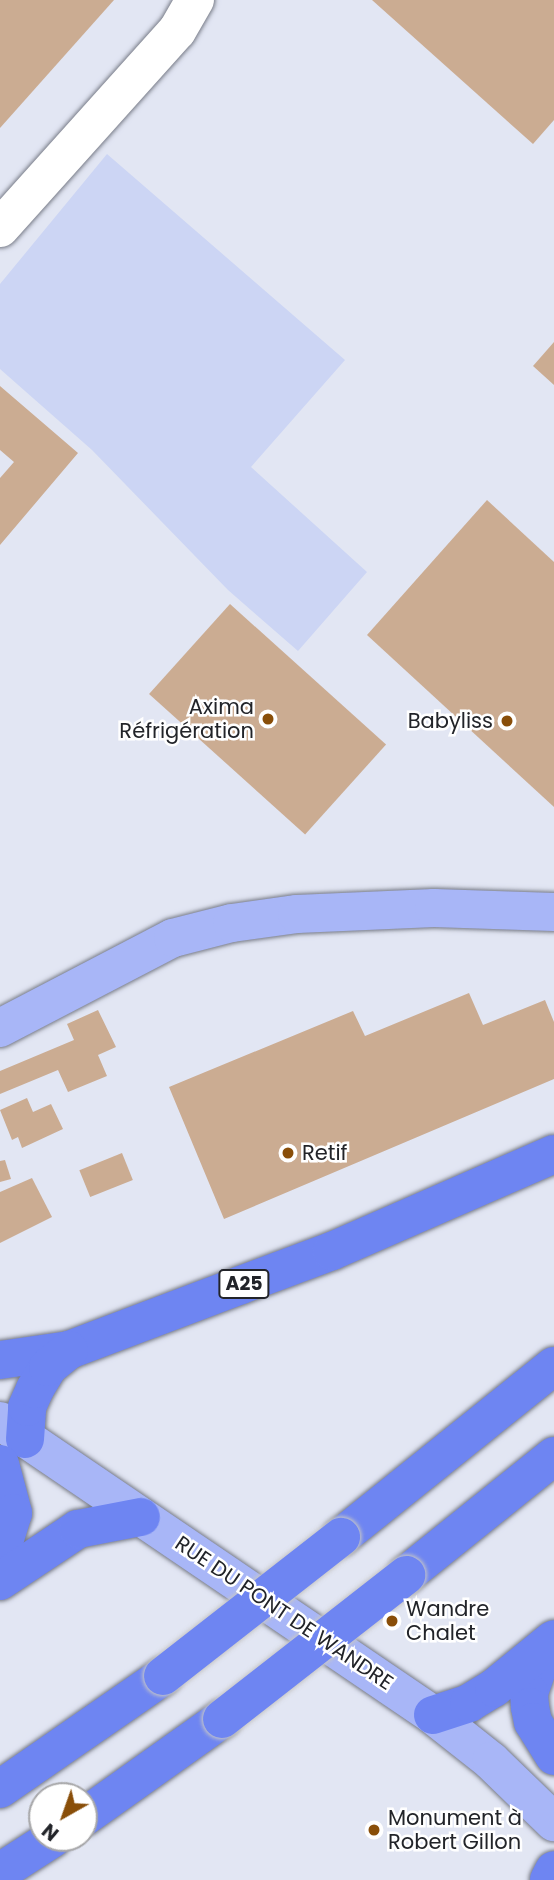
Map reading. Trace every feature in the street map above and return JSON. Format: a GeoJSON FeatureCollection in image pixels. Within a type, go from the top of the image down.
{"type":"FeatureCollection","features":[{"type":"Feature","properties":{"kind":"highway","name":"A25"},"geometry":{"type":"LineString","coordinates":[[0,1360],[69,1350],[332,1251],[554,1154]]}},
{"type":"Feature","properties":{"kind":"highway","name":"A25"},"geometry":{"type":"LineString","coordinates":[[0,1555],[13,1513],[8,1441],[48,1367],[69,1350]]}},
{"type":"Feature","properties":{"kind":"highway"},"geometry":{"type":"LineString","coordinates":[[0,1789],[163,1676],[554,1366]]}},
{"type":"Feature","properties":{"kind":"highway"},"geometry":{"type":"LineString","coordinates":[[98,1807],[222,1720],[554,1456]]}},
{"type":"Feature","properties":{"kind":"highway"},"geometry":{"type":"LineString","coordinates":[[0,1581],[78,1529],[141,1517]]}},
{"type":"Feature","properties":{"kind":"highway"},"geometry":{"type":"LineString","coordinates":[[433,1715],[486,1693],[550,1643]]}},
{"type":"Feature","properties":{"kind":"highway"},"geometry":{"type":"LineString","coordinates":[[550,1643],[529,1693],[533,1722],[554,1756]]}},
{"type":"Feature","properties":{"kind":"highway"},"geometry":{"type":"LineString","coordinates":[[0,1872],[31,1852]]}},
{"type":"Feature","properties":{"kind":"highway"},"geometry":{"type":"LineString","coordinates":[[549,1880],[554,1870]]}},
{"type":"Feature","properties":{"kind":"main road"},"geometry":{"type":"LineString","coordinates":[[0,1028],[173,938],[232,923],[297,914],[434,908],[554,912]]}},
{"type":"Feature","properties":{"kind":"main road","name":"RUE DU PONT DE WANDRE"},"geometry":{"type":"LineString","coordinates":[[8,1441],[141,1517],[433,1715],[491,1761],[554,1822]]}},
{"type":"Feature","properties":{"kind":"street"},"geometry":{"type":"LineString","coordinates":[[0,228],[177,31],[195,0]]}},
{"type":"Feature","properties":{"kind":"shaded area"},"geometry":{"type":"Polygon","coordinates":[[[107,154],[345,360],[251,467],[367,572],[298,651],[228,590],[92,450],[0,369],[0,284],[107,154]]]}},
{"type":"Feature","properties":{"kind":"building"},"geometry":{"type":"Polygon","coordinates":[[[0,0],[114,0],[0,128],[0,0]]]}},
{"type":"Feature","properties":{"kind":"building"},"geometry":{"type":"Polygon","coordinates":[[[372,0],[554,0],[554,120],[533,144],[372,0]]]}},
{"type":"Feature","properties":{"kind":"building"},"geometry":{"type":"Polygon","coordinates":[[[554,342],[554,385],[533,366],[554,342]]]}},
{"type":"Feature","properties":{"kind":"building"},"geometry":{"type":"Polygon","coordinates":[[[0,386],[78,453],[0,545],[0,478],[14,462],[0,450],[0,386]]]}},
{"type":"Feature","properties":{"kind":"building","name":"Babyliss"},"geometry":{"type":"Polygon","coordinates":[[[487,500],[554,562],[554,807],[367,635],[487,500]]]}},
{"type":"Feature","properties":{"kind":"building","name":"Axima Réfrigération"},"geometry":{"type":"Polygon","coordinates":[[[230,604],[386,745],[305,834],[149,694],[230,604]]]}},
{"type":"Feature","properties":{"kind":"building","name":"Retif"},"geometry":{"type":"Polygon","coordinates":[[[469,993],[483,1025],[545,1000],[554,1022],[554,1079],[224,1219],[169,1087],[353,1011],[365,1036],[469,993]]]}},
{"type":"Feature","properties":{"kind":"building"},"geometry":{"type":"Polygon","coordinates":[[[98,1010],[116,1047],[98,1055],[107,1076],[68,1092],[58,1070],[0,1094],[0,1071],[74,1040],[67,1024],[98,1010]]]}},
{"type":"Feature","properties":{"kind":"building"},"geometry":{"type":"Polygon","coordinates":[[[27,1098],[33,1112],[51,1104],[63,1129],[22,1148],[18,1137],[12,1140],[0,1110],[27,1098]]]}},
{"type":"Feature","properties":{"kind":"building"},"geometry":{"type":"Polygon","coordinates":[[[122,1153],[133,1180],[90,1197],[79,1170],[122,1153]]]}},
{"type":"Feature","properties":{"kind":"building"},"geometry":{"type":"Polygon","coordinates":[[[5,1160],[11,1179],[0,1182],[0,1161],[5,1160]]]}},
{"type":"Feature","properties":{"kind":"building"},"geometry":{"type":"Polygon","coordinates":[[[32,1178],[52,1217],[0,1243],[0,1192],[32,1178]]]}},
{"type":"Feature","properties":{"kind":"place","name":"Axima Réfrigération"},"geometry":{"type":"Point","coordinates":[268,719]}},
{"type":"Feature","properties":{"kind":"place","name":"Babyliss"},"geometry":{"type":"Point","coordinates":[507,721]}},
{"type":"Feature","properties":{"kind":"place","name":"Retif"},"geometry":{"type":"Point","coordinates":[288,1153]}},
{"type":"Feature","properties":{"kind":"place","name":"Wandre Chalet"},"geometry":{"type":"Point","coordinates":[392,1621]}},
{"type":"Feature","properties":{"kind":"place","name":"Monument à Robert Gillon"},"geometry":{"type":"Point","coordinates":[374,1830]}}]}
